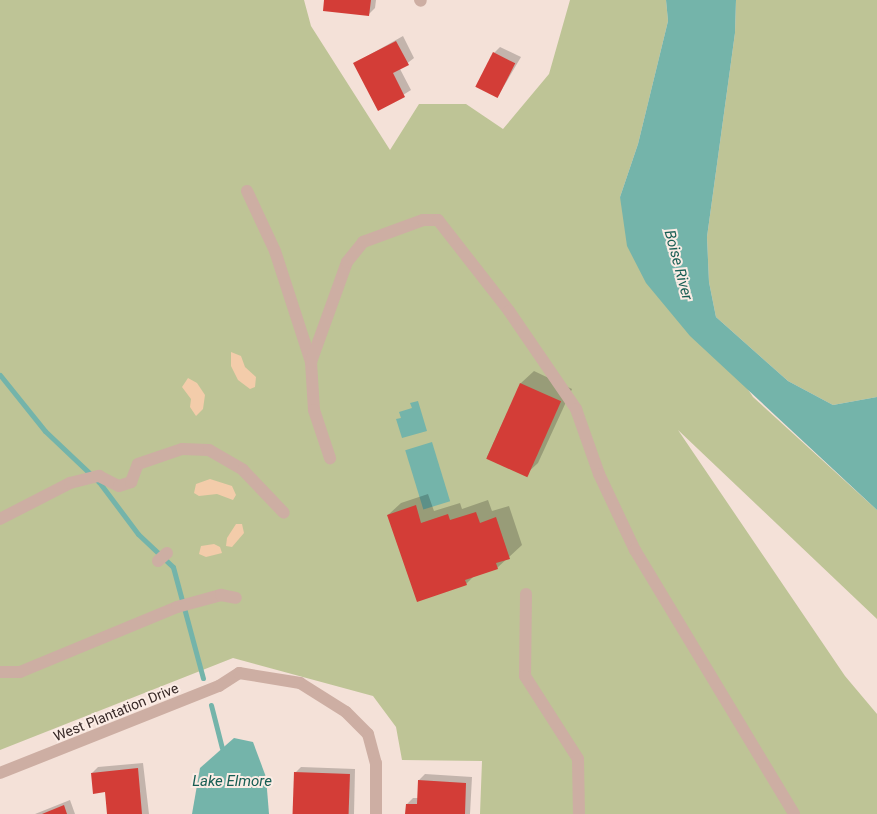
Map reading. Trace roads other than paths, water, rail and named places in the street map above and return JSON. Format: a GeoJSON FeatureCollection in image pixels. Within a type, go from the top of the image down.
{"type":"FeatureCollection","features":[{"type":"Feature","properties":{"kind":"street"},"geometry":{"type":"LineString","coordinates":[[248,192],[275,251],[311,362],[314,410],[330,458]]}},
{"type":"Feature","properties":{"kind":"street"},"geometry":{"type":"LineString","coordinates":[[311,362],[347,262],[363,242],[423,220],[438,220],[509,311],[576,409],[599,474],[635,550],[794,814]]}},
{"type":"Feature","properties":{"kind":"street"},"geometry":{"type":"LineString","coordinates":[[0,519],[40,496],[82,480],[99,476],[119,486],[132,482],[138,464],[150,458],[182,449],[209,450],[243,470],[284,513]]}},
{"type":"Feature","properties":{"kind":"street"},"geometry":{"type":"LineString","coordinates":[[526,594],[525,676],[578,759],[579,814]]}},
{"type":"Feature","properties":{"kind":"street"},"geometry":{"type":"LineString","coordinates":[[0,672],[20,672],[177,607],[221,595],[236,598]]}},
{"type":"Feature","properties":{"kind":"street","name":"West Plantation Drive"},"geometry":{"type":"LineString","coordinates":[[0,773],[219,686],[239,673],[300,683],[346,712],[368,734],[376,763],[376,814]]}},
{"type":"Feature","properties":{"kind":"water","name":"Boise River"},"geometry":{"type":"Polygon","coordinates":[[[666,0],[736,0],[735,33],[707,237],[709,282],[716,317],[788,381],[833,405],[877,397],[877,510],[690,336],[646,283],[627,246],[620,197],[638,144],[668,21],[666,0]]]}},
{"type":"Feature","properties":{"kind":"water"},"geometry":{"type":"Polygon","coordinates":[[[418,401],[427,431],[402,438],[396,419],[401,418],[399,412],[412,408],[410,403],[418,401]]]}},
{"type":"Feature","properties":{"kind":"water"},"geometry":{"type":"Polygon","coordinates":[[[432,442],[450,501],[423,509],[405,450],[432,442]]]}},
{"type":"Feature","properties":{"kind":"water","name":"Lake Elmore"},"geometry":{"type":"Polygon","coordinates":[[[234,738],[253,742],[266,777],[269,814],[192,814],[200,768],[234,738]]]}},
{"type":"Feature","properties":{"kind":"waterway"},"geometry":{"type":"LineString","coordinates":[[0,375],[45,431],[99,482],[138,534],[173,567],[203,678]]}},
{"type":"Feature","properties":{"kind":"waterway"},"geometry":{"type":"LineString","coordinates":[[211,705],[222,748]]}}]}
